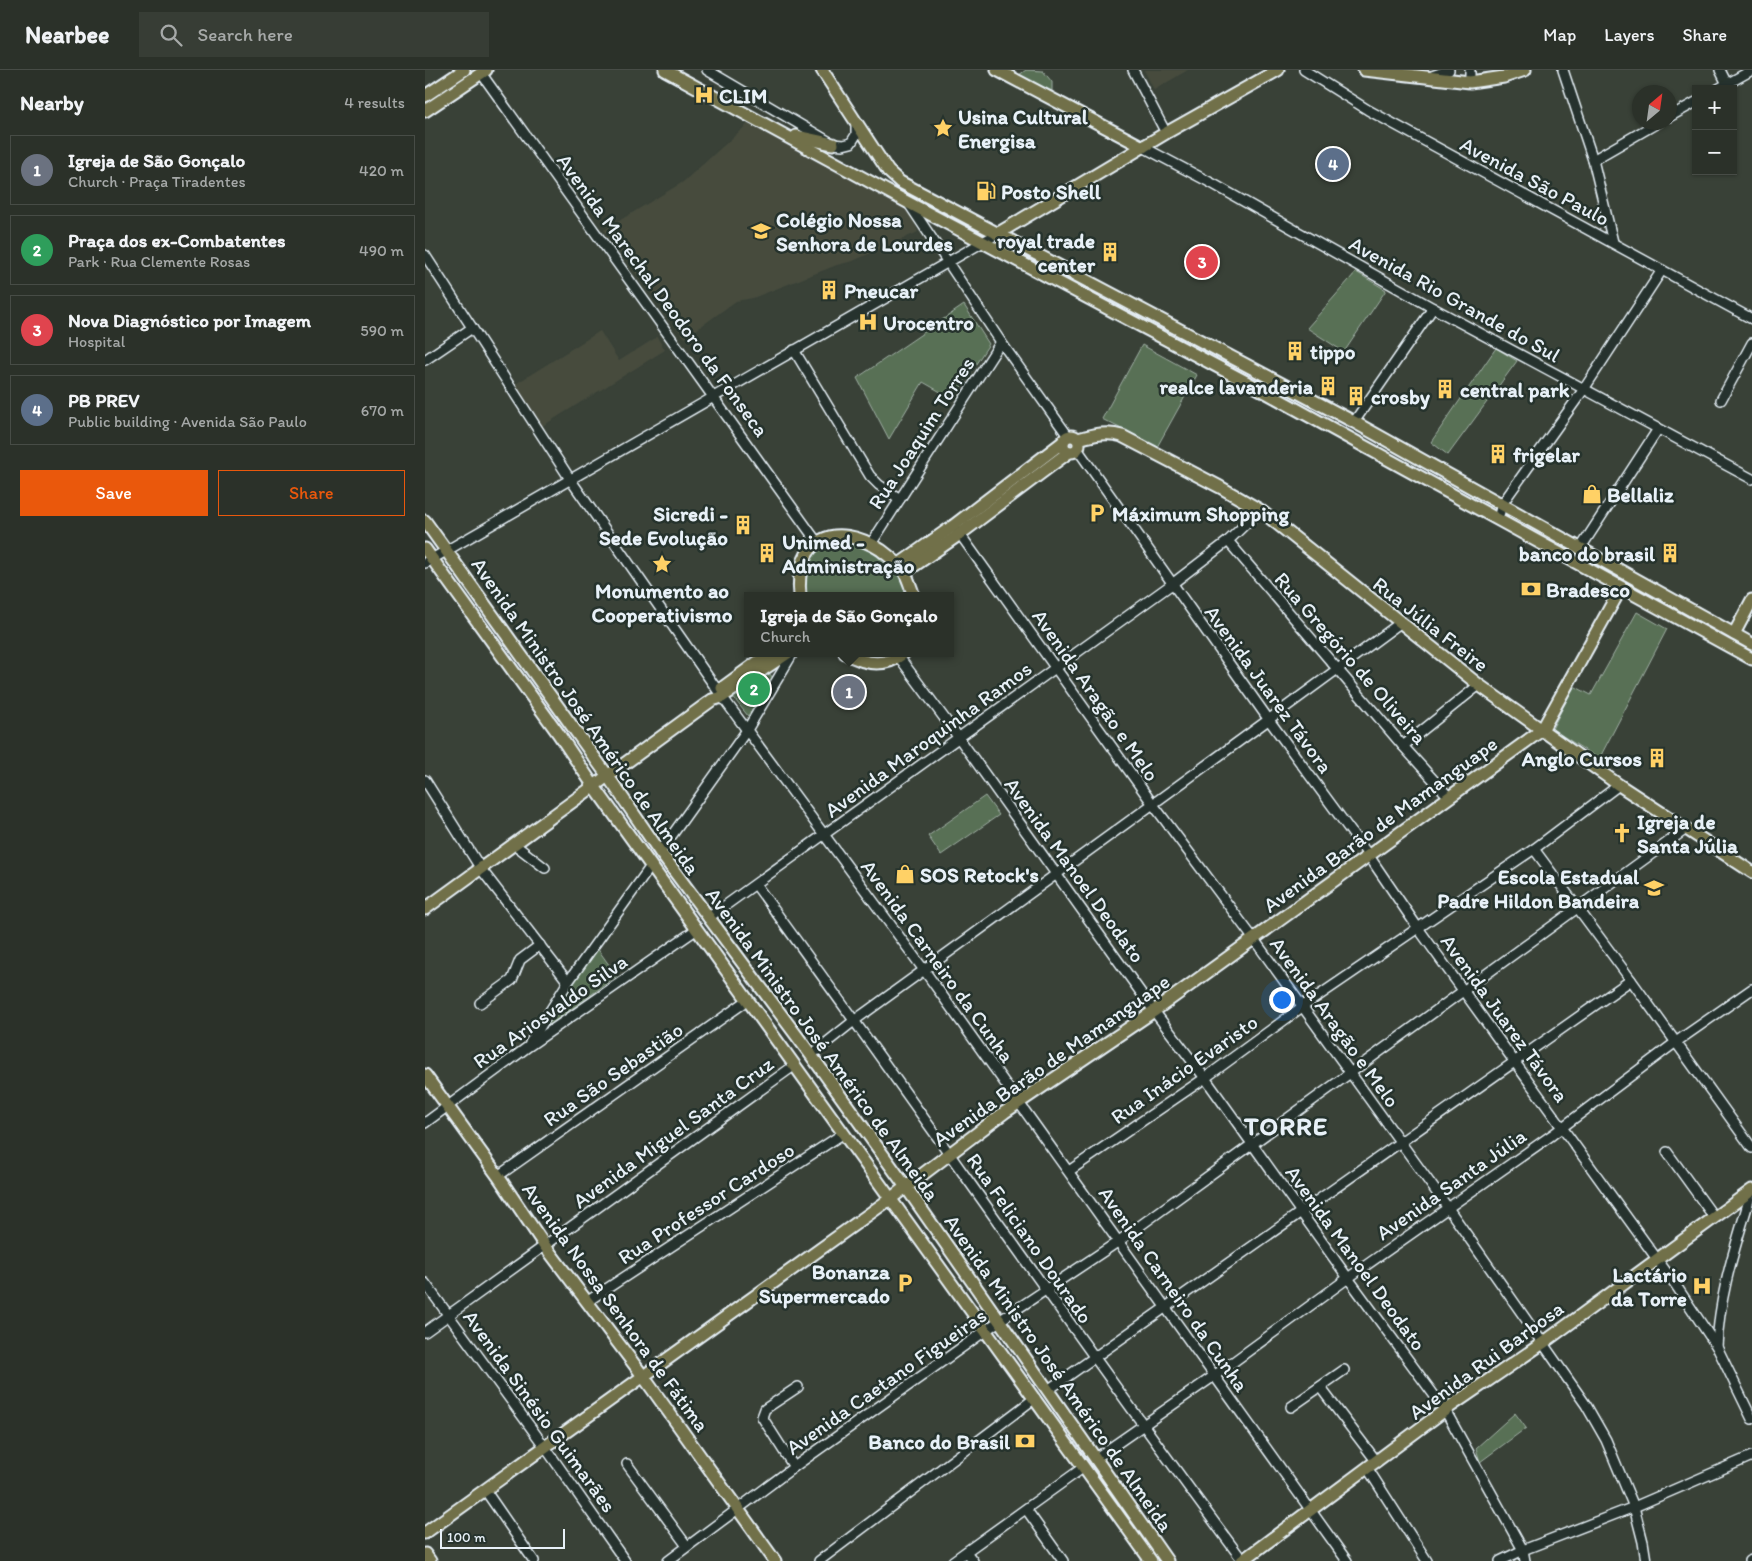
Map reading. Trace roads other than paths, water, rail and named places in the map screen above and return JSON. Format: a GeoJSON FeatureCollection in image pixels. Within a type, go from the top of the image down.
{"type":"FeatureCollection","features":[{"type":"Feature","properties":{"kind":"main road"},"geometry":{"type":"LineString","coordinates":[[425,96],[464,70]]}},
{"type":"Feature","properties":{"kind":"main road"},"geometry":{"type":"LineString","coordinates":[[665,70],[907,202],[1269,394],[1752,659]]}},
{"type":"Feature","properties":{"kind":"main road"},"geometry":{"type":"LineString","coordinates":[[822,70],[888,171],[900,182],[1354,422],[1752,644]]}},
{"type":"Feature","properties":{"kind":"main road"},"geometry":{"type":"LineString","coordinates":[[997,70],[1143,147]]}},
{"type":"Feature","properties":{"kind":"main road"},"geometry":{"type":"LineString","coordinates":[[997,234],[1166,133],[1278,70]]}},
{"type":"Feature","properties":{"kind":"main road"},"geometry":{"type":"LineString","coordinates":[[1364,70],[1471,82],[1504,78],[1525,70]]}},
{"type":"Feature","properties":{"kind":"main road"},"geometry":{"type":"LineString","coordinates":[[425,111],[482,71]]}},
{"type":"Feature","properties":{"kind":"main road"},"geometry":{"type":"LineString","coordinates":[[782,134],[833,144]]}},
{"type":"Feature","properties":{"kind":"main road","name":"Rua Júlia Freire"},"geometry":{"type":"LineString","coordinates":[[1071,444],[1104,433],[1122,436],[1260,510],[1479,685],[1619,785],[1752,872]]}},
{"type":"Feature","properties":{"kind":"main road"},"geometry":{"type":"LineString","coordinates":[[902,568],[957,530],[1071,444]]}},
{"type":"Feature","properties":{"kind":"main road","name":"Avenida Ministro José Américo de Almeida"},"geometry":{"type":"LineString","coordinates":[[425,521],[660,852],[811,1055],[906,1187],[1167,1561]]}},
{"type":"Feature","properties":{"kind":"main road"},"geometry":{"type":"LineString","coordinates":[[800,592],[799,581],[802,563],[808,552],[817,542],[847,535],[871,544],[902,568],[911,592]]}},
{"type":"Feature","properties":{"kind":"main road","name":"Avenida Ministro José Américo de Almeida"},"geometry":{"type":"LineString","coordinates":[[425,549],[429,561],[558,733],[651,866],[1151,1561]]}},
{"type":"Feature","properties":{"kind":"main road","name":"Avenida Barão de Mamanguape"},"geometry":{"type":"LineString","coordinates":[[425,1533],[890,1199],[1019,1103],[1155,1011],[1542,730],[1621,588]]}},
{"type":"Feature","properties":{"kind":"main road"},"geometry":{"type":"LineString","coordinates":[[1734,634],[1752,600]]}},
{"type":"Feature","properties":{"kind":"main road"},"geometry":{"type":"LineString","coordinates":[[425,909],[717,696],[764,657]]}},
{"type":"Feature","properties":{"kind":"main road"},"geometry":{"type":"LineString","coordinates":[[717,696],[781,657]]}},
{"type":"Feature","properties":{"kind":"main road"},"geometry":{"type":"LineString","coordinates":[[853,657],[864,662],[876,664],[887,662],[897,657]]}},
{"type":"Feature","properties":{"kind":"main road","name":"Avenida Nossa Senhora de Fátima"},"geometry":{"type":"LineString","coordinates":[[425,1075],[498,1176],[545,1246],[643,1376],[775,1561]]}},
{"type":"Feature","properties":{"kind":"main road","name":"Avenida Rui Barbosa"},"geometry":{"type":"LineString","coordinates":[[1242,1561],[1445,1410],[1543,1343],[1752,1190]]}},
{"type":"Feature","properties":{"kind":"main road"},"geometry":{"type":"LineString","coordinates":[[425,1554],[430,1561]]}},
{"type":"Feature","properties":{"kind":"street"},"geometry":{"type":"LineString","coordinates":[[707,70],[833,144],[843,146],[851,143],[856,135],[856,124]]}},
{"type":"Feature","properties":{"kind":"street"},"geometry":{"type":"LineString","coordinates":[[1133,70],[1166,133]]}},
{"type":"Feature","properties":{"kind":"street","name":"Avenida São Paulo"},"geometry":{"type":"LineString","coordinates":[[1304,70],[1376,114],[1752,319]]}},
{"type":"Feature","properties":{"kind":"street"},"geometry":{"type":"LineString","coordinates":[[1429,77],[1449,70]]}},
{"type":"Feature","properties":{"kind":"street"},"geometry":{"type":"LineString","coordinates":[[1470,70],[1471,82]]}},
{"type":"Feature","properties":{"kind":"street"},"geometry":{"type":"LineString","coordinates":[[1563,70],[1593,160],[1613,242]]}},
{"type":"Feature","properties":{"kind":"street"},"geometry":{"type":"LineString","coordinates":[[1720,70],[1723,85]]}},
{"type":"Feature","properties":{"kind":"street"},"geometry":{"type":"LineString","coordinates":[[1725,85],[1752,70]]}},
{"type":"Feature","properties":{"kind":"street","name":"Avenida Marechal Deodoro da Fonseca"},"geometry":{"type":"LineString","coordinates":[[482,71],[817,542]]}},
{"type":"Feature","properties":{"kind":"street"},"geometry":{"type":"LineString","coordinates":[[1677,113],[1692,104]]}},
{"type":"Feature","properties":{"kind":"street"},"geometry":{"type":"LineString","coordinates":[[1593,160],[1645,130]]}},
{"type":"Feature","properties":{"kind":"street","name":"Avenida Rio Grande do Sul"},"geometry":{"type":"LineString","coordinates":[[1143,147],[1215,185],[1433,308],[1752,479]]}},
{"type":"Feature","properties":{"kind":"street","name":"Avenida Juarez Távora"},"geometry":{"type":"LineString","coordinates":[[907,202],[1071,444],[1675,1284],[1717,1347],[1752,1419]]}},
{"type":"Feature","properties":{"kind":"street"},"geometry":{"type":"LineString","coordinates":[[429,561],[997,234]]}},
{"type":"Feature","properties":{"kind":"street","name":"Avenida Carneiro da Cunha"},"geometry":{"type":"LineString","coordinates":[[425,254],[570,479],[717,696],[747,730],[924,970],[1347,1561]]}},
{"type":"Feature","properties":{"kind":"street"},"geometry":{"type":"LineString","coordinates":[[425,273],[433,267]]}},
{"type":"Feature","properties":{"kind":"street"},"geometry":{"type":"LineString","coordinates":[[1498,519],[1502,504],[1584,388],[1662,270]]}},
{"type":"Feature","properties":{"kind":"street"},"geometry":{"type":"LineString","coordinates":[[1354,422],[1433,308]]}},
{"type":"Feature","properties":{"kind":"street"},"geometry":{"type":"LineString","coordinates":[[425,360],[472,328]]}},
{"type":"Feature","properties":{"kind":"street","name":"Rua Joaquim Torres"},"geometry":{"type":"LineString","coordinates":[[871,544],[1001,342]]}},
{"type":"Feature","properties":{"kind":"street"},"geometry":{"type":"LineString","coordinates":[[1721,400],[1752,343]]}},
{"type":"Feature","properties":{"kind":"street"},"geometry":{"type":"LineString","coordinates":[[794,350],[870,476],[879,485],[900,499]]}},
{"type":"Feature","properties":{"kind":"street"},"geometry":{"type":"LineString","coordinates":[[1580,549],[1658,429]]}},
{"type":"Feature","properties":{"kind":"street","name":"Avenida Maroquinha Ramos"},"geometry":{"type":"LineString","coordinates":[[708,918],[1172,584],[1228,541],[1260,510]]}},
{"type":"Feature","properties":{"kind":"street","name":"Avenida Aragão e Melo"},"geometry":{"type":"LineString","coordinates":[[957,530],[1152,803],[1253,938],[1448,1208],[1598,1424],[1634,1507],[1643,1542],[1645,1561]]}},
{"type":"Feature","properties":{"kind":"street","name":"Rua Gregório de Oliveira"},"geometry":{"type":"LineString","coordinates":[[1228,541],[1449,797]]}},
{"type":"Feature","properties":{"kind":"street"},"geometry":{"type":"LineString","coordinates":[[811,1055],[855,1020],[1400,623]]}},
{"type":"Feature","properties":{"kind":"street"},"geometry":{"type":"LineString","coordinates":[[660,852],[747,730],[791,657]]}},
{"type":"Feature","properties":{"kind":"street","name":"Avenida Manoel Deodato"},"geometry":{"type":"LineString","coordinates":[[902,657],[1056,874],[1445,1410],[1523,1550],[1525,1561]]}},
{"type":"Feature","properties":{"kind":"street"},"geometry":{"type":"LineString","coordinates":[[1403,746],[1479,685]]}},
{"type":"Feature","properties":{"kind":"street"},"geometry":{"type":"LineString","coordinates":[[426,785],[481,869],[568,982]]}},
{"type":"Feature","properties":{"kind":"street","name":"Rua Inácio Evaristo"},"geometry":{"type":"LineString","coordinates":[[1069,1171],[1533,848],[1619,785]]}},
{"type":"Feature","properties":{"kind":"street","name":"Avenida Caetano Figueiras"},"geometry":{"type":"LineString","coordinates":[[668,1561],[793,1467],[999,1321],[1119,1241],[1686,829]]}},
{"type":"Feature","properties":{"kind":"street"},"geometry":{"type":"LineString","coordinates":[[514,844],[545,868]]}},
{"type":"Feature","properties":{"kind":"street"},"geometry":{"type":"LineString","coordinates":[[1533,848],[1579,908],[1752,1148]]}},
{"type":"Feature","properties":{"kind":"street"},"geometry":{"type":"LineString","coordinates":[[529,1046],[568,982],[651,866]]}},
{"type":"Feature","properties":{"kind":"street","name":"Rua Feliciano Dourado"},"geometry":{"type":"LineString","coordinates":[[756,885],[855,1020],[1093,1357],[1242,1561]]}},
{"type":"Feature","properties":{"kind":"street","name":"Rua Ariosvaldo Silva"},"geometry":{"type":"LineString","coordinates":[[425,1123],[529,1046],[697,929]]}},
{"type":"Feature","properties":{"kind":"street"},"geometry":{"type":"LineString","coordinates":[[480,1003],[512,980],[520,960],[540,945]]}},
{"type":"Feature","properties":{"kind":"street"},"geometry":{"type":"LineString","coordinates":[[1048,1390],[1631,980]]}},
{"type":"Feature","properties":{"kind":"street","name":"Avenida Santa Júlia"},"geometry":{"type":"LineString","coordinates":[[1096,1458],[1214,1376],[1752,989]]}},
{"type":"Feature","properties":{"kind":"street","name":"Rua São Sebastião"},"geometry":{"type":"LineString","coordinates":[[498,1176],[748,1000]]}},
{"type":"Feature","properties":{"kind":"street","name":"Avenida Miguel Santa Cruz"},"geometry":{"type":"LineString","coordinates":[[425,1332],[795,1065]]}},
{"type":"Feature","properties":{"kind":"street","name":"Rua Professor Cardoso"},"geometry":{"type":"LineString","coordinates":[[588,1301],[844,1133]]}},
{"type":"Feature","properties":{"kind":"street"},"geometry":{"type":"LineString","coordinates":[[1667,1152],[1714,1217]]}},
{"type":"Feature","properties":{"kind":"street"},"geometry":{"type":"LineString","coordinates":[[1717,1347],[1718,1320],[1726,1278],[1752,1190]]}},
{"type":"Feature","properties":{"kind":"street","name":"Avenida Sinésio Guimarães"},"geometry":{"type":"LineString","coordinates":[[425,1283],[545,1447],[625,1561]]}},
{"type":"Feature","properties":{"kind":"street"},"geometry":{"type":"LineString","coordinates":[[1291,1407],[1344,1370]]}},
{"type":"Feature","properties":{"kind":"street"},"geometry":{"type":"LineString","coordinates":[[793,1467],[762,1417],[765,1409],[798,1387]]}},
{"type":"Feature","properties":{"kind":"street"},"geometry":{"type":"LineString","coordinates":[[1320,1387],[1372,1465],[1427,1561]]}},
{"type":"Feature","properties":{"kind":"street"},"geometry":{"type":"LineString","coordinates":[[819,1561],[1035,1398]]}},
{"type":"Feature","properties":{"kind":"street"},"geometry":{"type":"LineString","coordinates":[[1500,1561],[1523,1550],[1634,1507],[1752,1456]]}},
{"type":"Feature","properties":{"kind":"street"},"geometry":{"type":"LineString","coordinates":[[627,1464],[687,1546]]}},
{"type":"Feature","properties":{"kind":"street"},"geometry":{"type":"LineString","coordinates":[[953,1561],[1085,1467]]}},
{"type":"Feature","properties":{"kind":"street"},"geometry":{"type":"LineString","coordinates":[[485,1490],[535,1561]]}},
{"type":"Feature","properties":{"kind":"street"},"geometry":{"type":"LineString","coordinates":[[1026,1509],[1063,1561]]}},
{"type":"Feature","properties":{"kind":"street"},"geometry":{"type":"LineString","coordinates":[[966,1552],[973,1561]]}},
{"type":"Feature","properties":{"kind":"place","name":"CLIM"},"geometry":{"type":"Point","coordinates":[704,95]}},
{"type":"Feature","properties":{"kind":"place","name":"Usina Cultural Energisa"},"geometry":{"type":"Point","coordinates":[943,128]}},
{"type":"Feature","properties":{"kind":"place","name":"PB PREV"},"geometry":{"type":"Point","coordinates":[1333,164]}},
{"type":"Feature","properties":{"kind":"place","name":"Posto Shell"},"geometry":{"type":"Point","coordinates":[986,191]}},
{"type":"Feature","properties":{"kind":"place","name":"Colégio Nossa Senhora de Lourdes"},"geometry":{"type":"Point","coordinates":[761,231]}},
{"type":"Feature","properties":{"kind":"place","name":"royal trade center"},"geometry":{"type":"Point","coordinates":[1110,252]}},
{"type":"Feature","properties":{"kind":"place","name":"Nova Diagnóstico por Imagem"},"geometry":{"type":"Point","coordinates":[1202,262]}},
{"type":"Feature","properties":{"kind":"place","name":"Pneucar"},"geometry":{"type":"Point","coordinates":[829,290]}},
{"type":"Feature","properties":{"kind":"place","name":"Urocentro"},"geometry":{"type":"Point","coordinates":[868,322]}},
{"type":"Feature","properties":{"kind":"place","name":"tippo"},"geometry":{"type":"Point","coordinates":[1295,351]}},
{"type":"Feature","properties":{"kind":"place","name":"realce lavanderia"},"geometry":{"type":"Point","coordinates":[1328,386]}},
{"type":"Feature","properties":{"kind":"place","name":"central park"},"geometry":{"type":"Point","coordinates":[1445,389]}},
{"type":"Feature","properties":{"kind":"place","name":"crosby"},"geometry":{"type":"Point","coordinates":[1356,396]}},
{"type":"Feature","properties":{"kind":"place","name":"frigelar"},"geometry":{"type":"Point","coordinates":[1498,454]}},
{"type":"Feature","properties":{"kind":"place","name":"Bellaliz"},"geometry":{"type":"Point","coordinates":[1592,494]}},
{"type":"Feature","properties":{"kind":"place","name":"Máximum Shopping"},"geometry":{"type":"Point","coordinates":[1097,513]}},
{"type":"Feature","properties":{"kind":"place","name":"Sicredi - Sede Evolução"},"geometry":{"type":"Point","coordinates":[743,525]}},
{"type":"Feature","properties":{"kind":"place","name":"Unimed - Administração"},"geometry":{"type":"Point","coordinates":[767,553]}},
{"type":"Feature","properties":{"kind":"place","name":"banco do brasil"},"geometry":{"type":"Point","coordinates":[1670,553]}},
{"type":"Feature","properties":{"kind":"place","name":"Monumento ao Cooperativismo"},"geometry":{"type":"Point","coordinates":[662,564]}},
{"type":"Feature","properties":{"kind":"place","name":"Bradesco"},"geometry":{"type":"Point","coordinates":[1531,589]}},
{"type":"Feature","properties":{"kind":"place","name":"Praça dos ex-Combatentes"},"geometry":{"type":"Point","coordinates":[754,689]}},
{"type":"Feature","properties":{"kind":"place","name":"Igreja de São Gonçalo"},"geometry":{"type":"Point","coordinates":[849,692]}},
{"type":"Feature","properties":{"kind":"place","name":"Anglo Cursos"},"geometry":{"type":"Point","coordinates":[1657,758]}},
{"type":"Feature","properties":{"kind":"place","name":"Igreja de Santa Júlia"},"geometry":{"type":"Point","coordinates":[1622,833]}},
{"type":"Feature","properties":{"kind":"place","name":"SOS Retock's"},"geometry":{"type":"Point","coordinates":[905,874]}},
{"type":"Feature","properties":{"kind":"place","name":"Escola Estadual Padre Hildon Bandeira"},"geometry":{"type":"Point","coordinates":[1654,888]}},
{"type":"Feature","properties":{"kind":"place","name":"Bonanza Supermercado"},"geometry":{"type":"Point","coordinates":[905,1283]}},
{"type":"Feature","properties":{"kind":"place","name":"Lactário da Torre"},"geometry":{"type":"Point","coordinates":[1702,1286]}},
{"type":"Feature","properties":{"kind":"place","name":"Banco do Brasil"},"geometry":{"type":"Point","coordinates":[1025,1441]}},
{"type":"Feature","properties":{"kind":"district","name":"TORRE"},"geometry":{"type":"Point","coordinates":[1286,1126]}}]}
